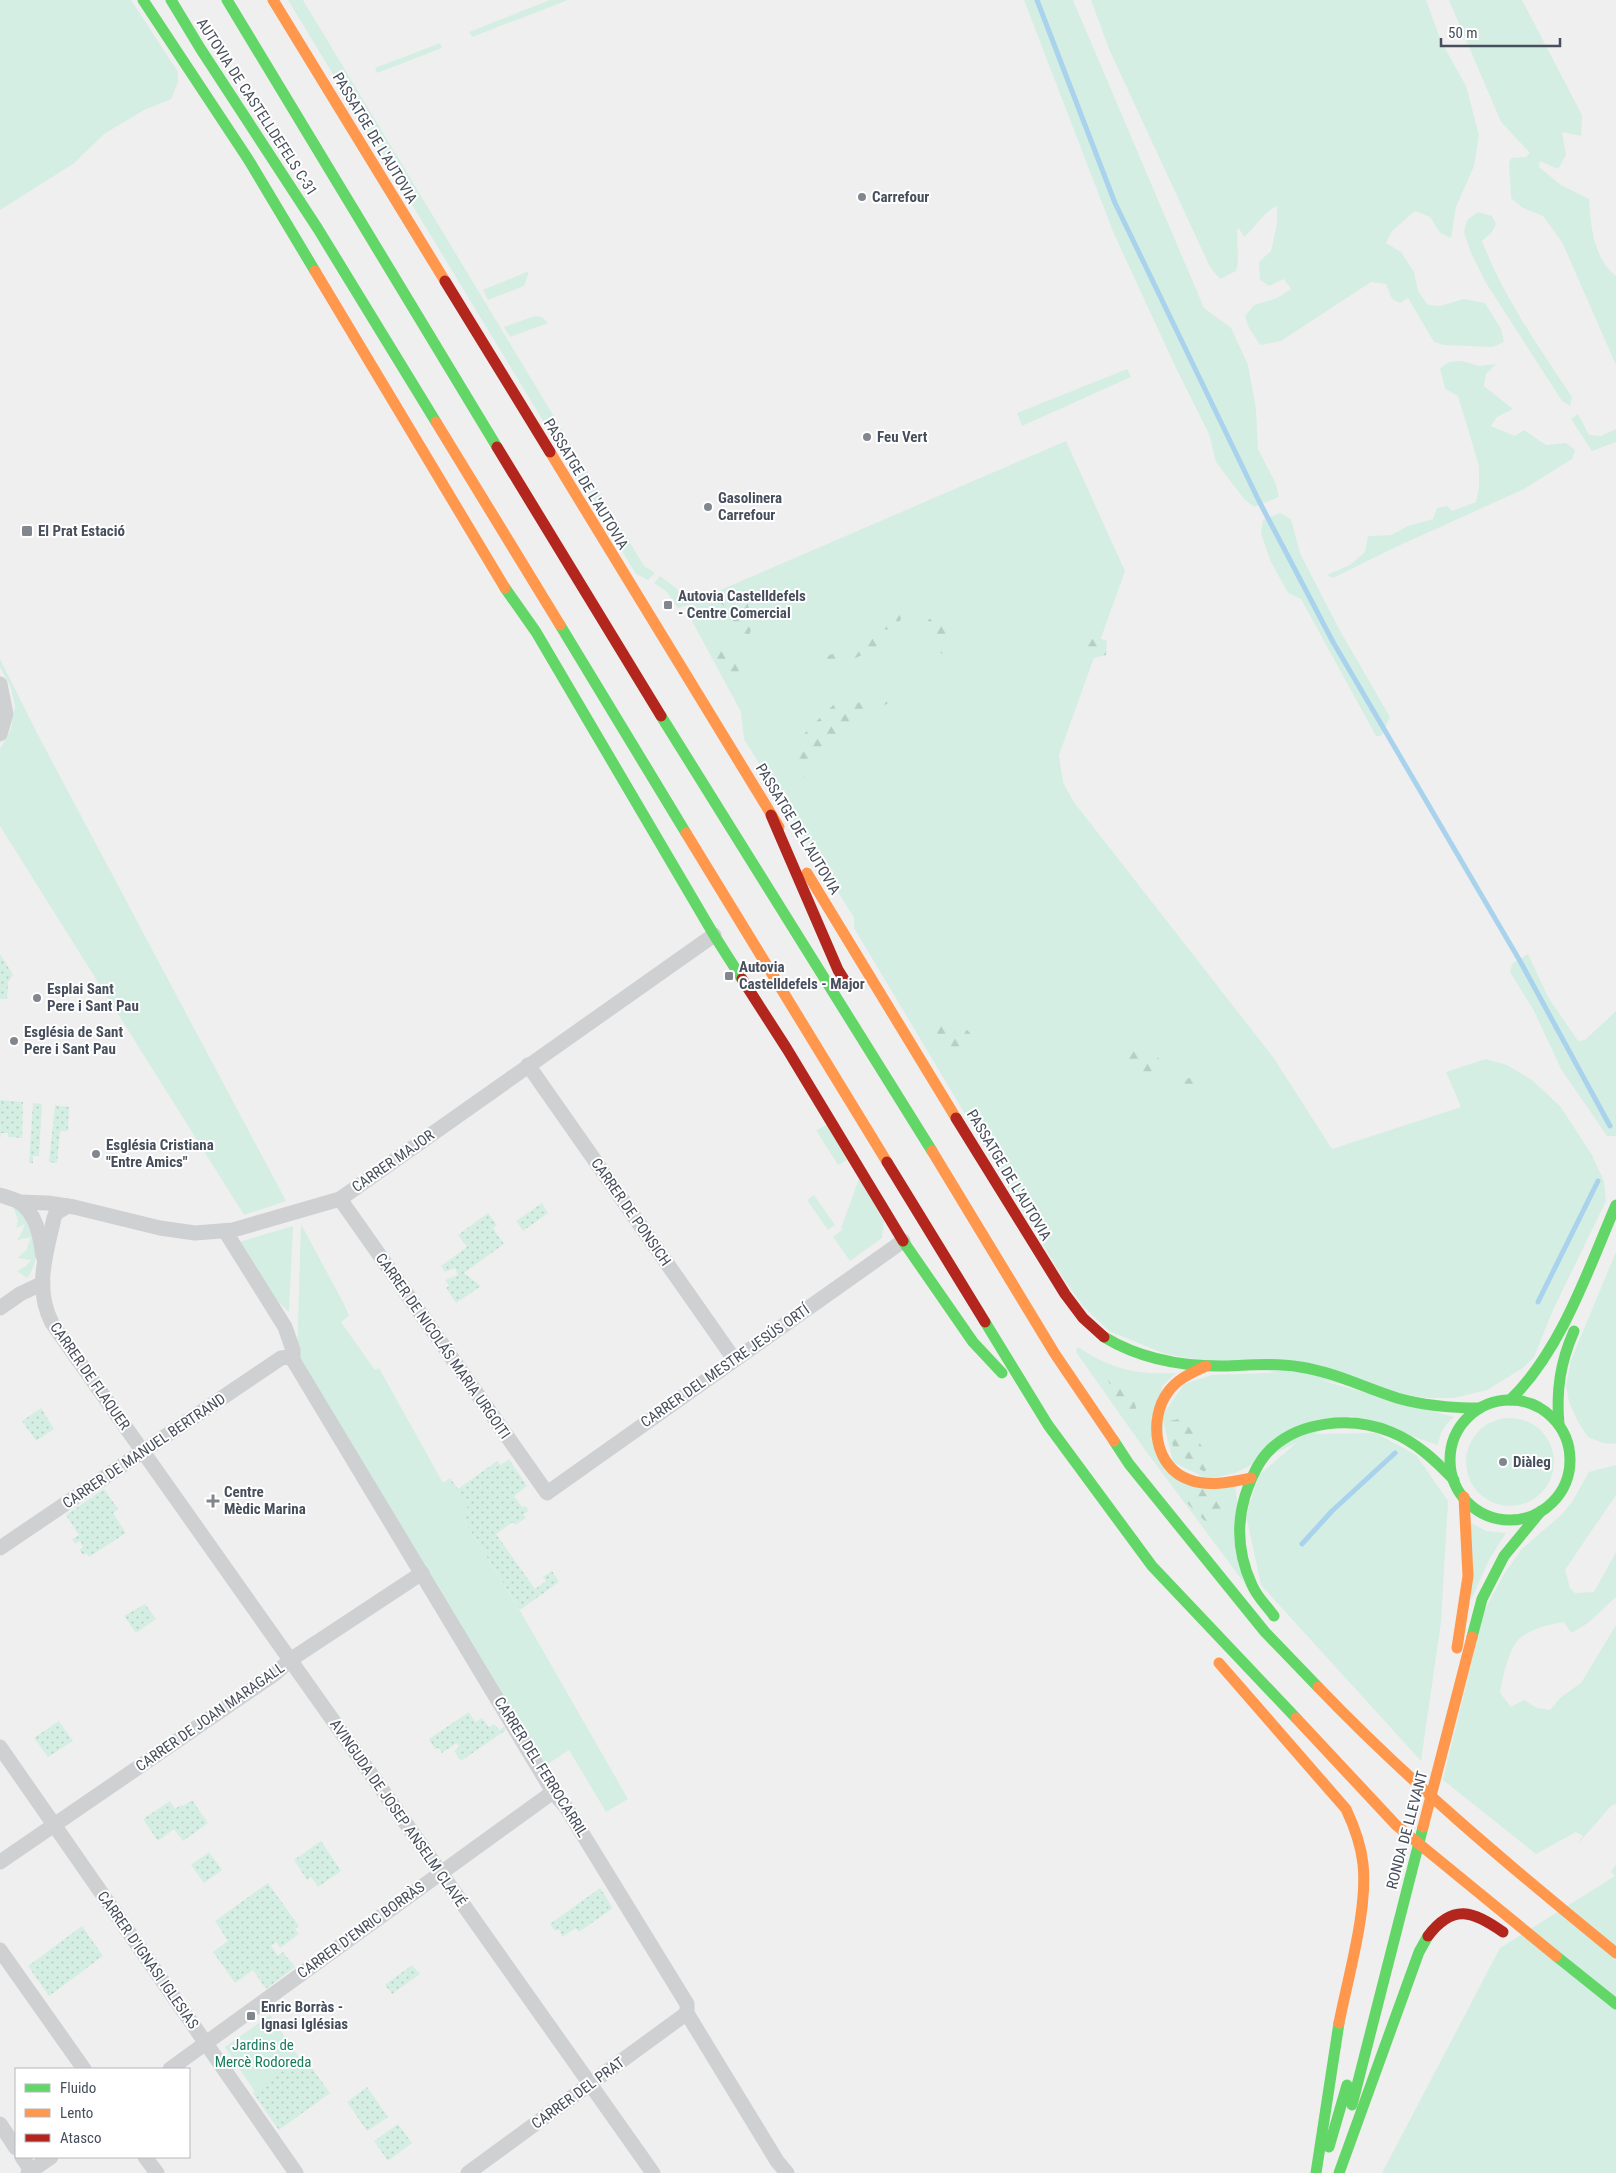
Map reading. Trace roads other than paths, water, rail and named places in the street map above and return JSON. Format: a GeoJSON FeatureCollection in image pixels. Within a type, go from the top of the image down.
{"type":"FeatureCollection","features":[{"type":"Feature","properties":{"kind":"main road"},"geometry":{"type":"LineString","coordinates":[[143,0],[253,168],[509,594],[536,632],[574,695],[714,935],[788,1050],[903,1241],[973,1342],[1048,1425]]}},
{"type":"Feature","properties":{"kind":"main road","name":"AUTOVIA DE CASTELLDEFELS C-31"},"geometry":{"type":"LineString","coordinates":[[171,0],[200,48],[318,229]]}},
{"type":"Feature","properties":{"kind":"main road"},"geometry":{"type":"LineString","coordinates":[[227,0],[609,632],[963,1202],[1055,1354],[1129,1464],[1265,1632],[1334,1704],[1442,1806],[1524,1878],[1616,1953]]}},
{"type":"Feature","properties":{"kind":"main road","name":"PASSATGE DE L'AUTOVIA"},"geometry":{"type":"LineString","coordinates":[[273,0],[1043,1260],[1075,1307],[1106,1338],[1140,1355],[1165,1362],[1206,1366],[1298,1366],[1328,1373],[1410,1402],[1443,1408],[1480,1408]]}},
{"type":"Feature","properties":{"kind":"main road"},"geometry":{"type":"LineString","coordinates":[[253,109],[318,229],[1048,1425],[1152,1566],[1181,1612]]}},
{"type":"Feature","properties":{"kind":"main road"},"geometry":{"type":"LineString","coordinates":[[771,814],[838,970],[854,995]]}},
{"type":"Feature","properties":{"kind":"main road"},"geometry":{"type":"LineString","coordinates":[[954,1167],[963,1202]]}},
{"type":"Feature","properties":{"kind":"main road"},"geometry":{"type":"LineString","coordinates":[[1510,1400],[1541,1367],[1558,1335],[1616,1205]]}},
{"type":"Feature","properties":{"kind":"main road"},"geometry":{"type":"LineString","coordinates":[[1559,1425],[1556,1391],[1564,1354],[1608,1255]]}},
{"type":"Feature","properties":{"kind":"main road"},"geometry":{"type":"LineString","coordinates":[[1206,1366],[1184,1376],[1168,1392],[1156,1414],[1156,1432],[1160,1449],[1171,1467],[1180,1476],[1196,1481],[1221,1483],[1251,1478]]}},
{"type":"Feature","properties":{"kind":"main road","name":"RONDA DE LLEVANT"},"geometry":{"type":"LineString","coordinates":[[1337,2173],[1367,2043],[1482,1599],[1504,1556],[1541,1511],[1556,1498],[1562,1490],[1569,1472],[1568,1445],[1559,1425],[1538,1406],[1520,1400],[1510,1400],[1497,1401],[1480,1408],[1462,1425],[1454,1440],[1451,1464],[1454,1480],[1464,1497],[1482,1512],[1496,1518],[1520,1519],[1541,1511]]}},
{"type":"Feature","properties":{"kind":"main road"},"geometry":{"type":"LineString","coordinates":[[1280,1622],[1252,1587],[1238,1539],[1238,1524],[1242,1503],[1251,1478],[1271,1448],[1297,1432],[1318,1425],[1342,1422],[1367,1425],[1390,1432],[1428,1454],[1454,1480]]}},
{"type":"Feature","properties":{"kind":"main road","name":"RONDA DE LLEVANT"},"geometry":{"type":"LineString","coordinates":[[1321,2173],[1339,2117],[1359,2041],[1458,1645],[1468,1576],[1464,1497]]}},
{"type":"Feature","properties":{"kind":"main road"},"geometry":{"type":"LineString","coordinates":[[1152,1566],[1396,1825],[1616,2004]]}},
{"type":"Feature","properties":{"kind":"main road"},"geometry":{"type":"LineString","coordinates":[[1208,1651],[1346,1809],[1355,1829],[1363,1864],[1363,1903],[1336,2035],[1316,2173]]}},
{"type":"Feature","properties":{"kind":"main road"},"geometry":{"type":"LineString","coordinates":[[1309,1662],[1334,1704]]}},
{"type":"Feature","properties":{"kind":"main road"},"geometry":{"type":"LineString","coordinates":[[1337,2173],[1420,1952],[1429,1933],[1440,1921],[1450,1915],[1470,1913],[1490,1921],[1512,1939]]}},
{"type":"Feature","properties":{"kind":"street"},"geometry":{"type":"LineString","coordinates":[[0,684],[6,714],[0,734]]}},
{"type":"Feature","properties":{"kind":"street","name":"CARRER MAJOR"},"geometry":{"type":"LineString","coordinates":[[19,1202],[68,1206],[160,1228],[195,1233],[229,1230],[340,1199],[714,935]]}},
{"type":"Feature","properties":{"kind":"street","name":"CARRER DE PONSICH"},"geometry":{"type":"LineString","coordinates":[[528,1066],[734,1359]]}},
{"type":"Feature","properties":{"kind":"street"},"geometry":{"type":"LineString","coordinates":[[0,1194],[19,1202],[36,1223],[40,1234],[44,1266]]}},
{"type":"Feature","properties":{"kind":"street"},"geometry":{"type":"LineString","coordinates":[[0,1194],[32,1196],[42,1203],[49,1216],[51,1231]]}},
{"type":"Feature","properties":{"kind":"street","name":"CARRER DE NICOLÁS MARIA URGOITI"},"geometry":{"type":"LineString","coordinates":[[340,1199],[547,1493]]}},
{"type":"Feature","properties":{"kind":"street"},"geometry":{"type":"LineString","coordinates":[[44,1266],[56,1213],[68,1206]]}},
{"type":"Feature","properties":{"kind":"street","name":"CARRER DEL FERROCARRIL"},"geometry":{"type":"LineString","coordinates":[[229,1230],[285,1327],[293,1350],[291,1358],[553,1792],[566,1807],[687,2004],[687,2013],[777,2161],[787,2173]]}},
{"type":"Feature","properties":{"kind":"street","name":"CARRER DEL MESTRE JESÚS ORTÍ"},"geometry":{"type":"LineString","coordinates":[[547,1493],[903,1241]]}},
{"type":"Feature","properties":{"kind":"street","name":"CARRER DE FLAQUER"},"geometry":{"type":"LineString","coordinates":[[44,1266],[42,1282],[44,1305],[52,1322],[144,1452]]}},
{"type":"Feature","properties":{"kind":"street"},"geometry":{"type":"LineString","coordinates":[[0,1308],[42,1282]]}},
{"type":"Feature","properties":{"kind":"street","name":"CARRER DE MANUEL BERTRAND"},"geometry":{"type":"LineString","coordinates":[[0,1548],[281,1358],[291,1358]]}},
{"type":"Feature","properties":{"kind":"street","name":"AVINGUDA DE JOSEP ANSELM CLAVÉ"},"geometry":{"type":"LineString","coordinates":[[144,1452],[653,2173]]}},
{"type":"Feature","properties":{"kind":"street","name":"CARRER DE JOAN MARAGALL"},"geometry":{"type":"LineString","coordinates":[[0,1862],[276,1673],[290,1660],[422,1573]]}},
{"type":"Feature","properties":{"kind":"street","name":"CARRER D'IGNASI IGLESIAS"},"geometry":{"type":"LineString","coordinates":[[0,1747],[296,2173]]}},
{"type":"Feature","properties":{"kind":"street","name":"CARRER D'ENRIC BORRÀS"},"geometry":{"type":"LineString","coordinates":[[171,2068],[553,1792]]}},
{"type":"Feature","properties":{"kind":"street"},"geometry":{"type":"LineString","coordinates":[[0,1950],[83,2068]]}},
{"type":"Feature","properties":{"kind":"street","name":"CARRER DEL PRAT"},"geometry":{"type":"LineString","coordinates":[[468,2173],[687,2013]]}},
{"type":"Feature","properties":{"kind":"street"},"geometry":{"type":"LineString","coordinates":[[0,2124],[15,2146]]}},
{"type":"Feature","properties":{"kind":"street"},"geometry":{"type":"LineString","coordinates":[[23,2158],[31,2172],[50,2158]]}},
{"type":"Feature","properties":{"kind":"street"},"geometry":{"type":"LineString","coordinates":[[146,2158],[156,2173]]}},
{"type":"Feature","properties":{"kind":"waterway"},"geometry":{"type":"LineString","coordinates":[[1037,0],[1115,203],[1259,501],[1333,642],[1520,961],[1610,1126]]}},
{"type":"Feature","properties":{"kind":"waterway"},"geometry":{"type":"LineString","coordinates":[[1538,1302],[1598,1181]]}},
{"type":"Feature","properties":{"kind":"waterway"},"geometry":{"type":"LineString","coordinates":[[1302,1544],[1332,1511],[1395,1453]]}},
{"type":"Feature","properties":{"kind":"place","name":"Carrefour"},"geometry":{"type":"Point","coordinates":[862,197]}},
{"type":"Feature","properties":{"kind":"place","name":"Feu Vert"},"geometry":{"type":"Point","coordinates":[867,437]}},
{"type":"Feature","properties":{"kind":"place","name":"Gasolinera Carrefour"},"geometry":{"type":"Point","coordinates":[708,507]}},
{"type":"Feature","properties":{"kind":"place","name":"El Prat Estació"},"geometry":{"type":"Point","coordinates":[27,531]}},
{"type":"Feature","properties":{"kind":"place","name":"Autovia Castelldefels - Centre Comercial"},"geometry":{"type":"Point","coordinates":[668,605]}},
{"type":"Feature","properties":{"kind":"place","name":"Autovia Castelldefels - Major"},"geometry":{"type":"Point","coordinates":[729,976]}},
{"type":"Feature","properties":{"kind":"place","name":"Esplai Sant Pere i Sant Pau"},"geometry":{"type":"Point","coordinates":[37,998]}},
{"type":"Feature","properties":{"kind":"place","name":"Església de Sant Pere i Sant Pau"},"geometry":{"type":"Point","coordinates":[14,1041]}},
{"type":"Feature","properties":{"kind":"place","name":"Església Cristiana \"Entre Amics\""},"geometry":{"type":"Point","coordinates":[96,1154]}},
{"type":"Feature","properties":{"kind":"place","name":"Diàleg"},"geometry":{"type":"Point","coordinates":[1503,1462]}},
{"type":"Feature","properties":{"kind":"place","name":"Centre Mèdic Marina"},"geometry":{"type":"Point","coordinates":[213,1501]}},
{"type":"Feature","properties":{"kind":"place","name":"Enric Borràs - Ignasi Iglésias"},"geometry":{"type":"Point","coordinates":[251,2016]}},
{"type":"Feature","properties":{"kind":"park label","name":"Jardins de Mercè Rodoreda"},"geometry":{"type":"Point","coordinates":[263,2054]}}]}
